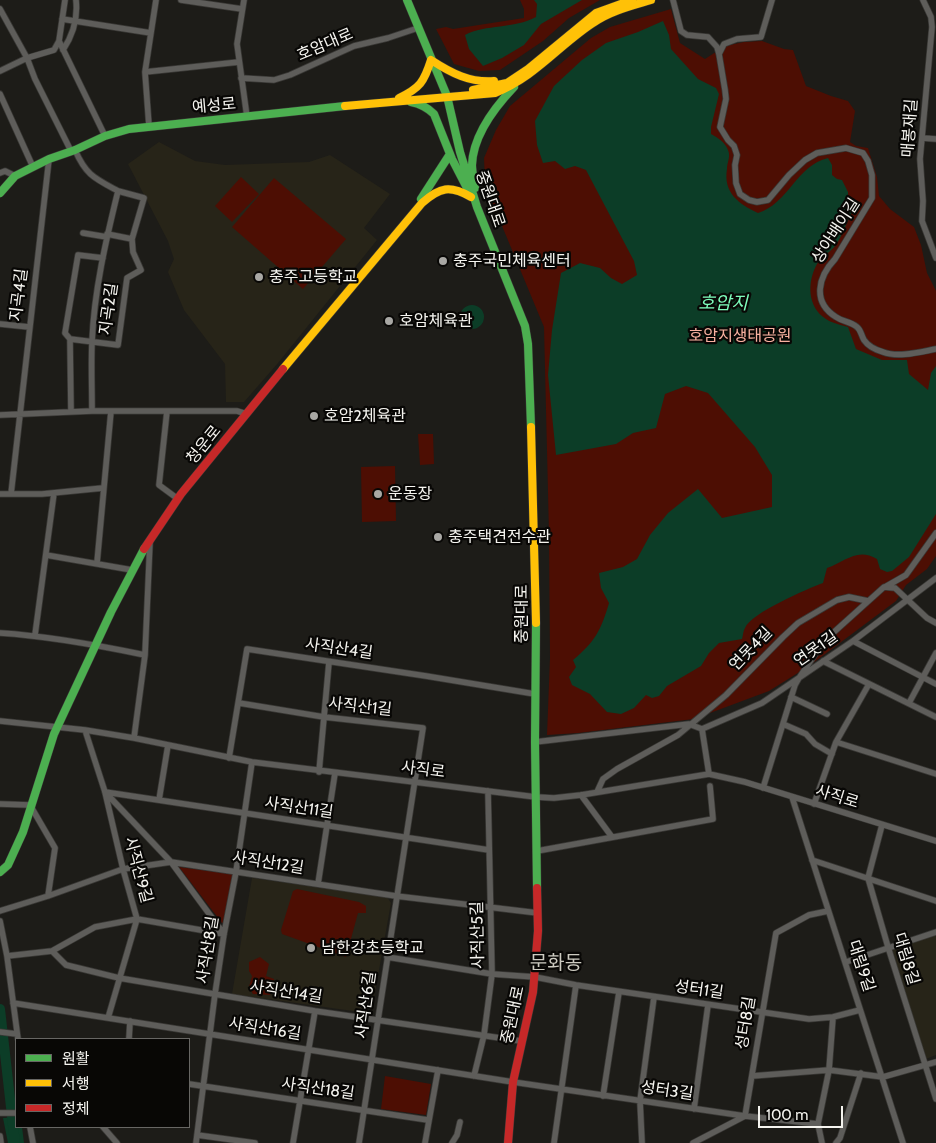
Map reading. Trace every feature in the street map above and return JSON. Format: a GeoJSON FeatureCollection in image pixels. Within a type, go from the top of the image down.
{"type":"FeatureCollection","features":[{"type":"Feature","properties":{"kind":"street"},"geometry":{"type":"LineString","coordinates":[[0,71],[27,58],[54,50],[59,41],[64,0]]}},
{"type":"Feature","properties":{"kind":"street"},"geometry":{"type":"LineString","coordinates":[[63,50],[72,35],[76,21],[76,0]]}},
{"type":"Feature","properties":{"kind":"street"},"geometry":{"type":"LineString","coordinates":[[149,126],[145,72],[155,0]]}},
{"type":"Feature","properties":{"kind":"street"},"geometry":{"type":"LineString","coordinates":[[182,0],[242,9]]}},
{"type":"Feature","properties":{"kind":"street"},"geometry":{"type":"LineString","coordinates":[[244,0],[237,44],[247,117]]}},
{"type":"Feature","properties":{"kind":"street"},"geometry":{"type":"LineString","coordinates":[[407,0],[447,96]]}},
{"type":"Feature","properties":{"kind":"street"},"geometry":{"type":"LineString","coordinates":[[447,96],[507,83],[528,69],[596,13],[632,0]]}},
{"type":"Feature","properties":{"kind":"street"},"geometry":{"type":"LineString","coordinates":[[447,96],[495,92],[508,88],[593,24],[625,8],[651,0]]}},
{"type":"Feature","properties":{"kind":"street","name":"상아배이길"},"geometry":{"type":"LineString","coordinates":[[673,0],[681,31],[687,35],[708,36],[717,46],[726,99],[720,127],[734,146],[737,155],[735,165],[736,183],[740,194],[757,202],[768,200],[794,170],[816,153],[846,148],[863,153],[868,161],[872,174],[872,198],[837,256],[827,267],[820,284],[821,301],[826,309],[837,318],[850,322],[859,328],[864,340],[870,347],[885,353],[914,353],[936,349]]}},
{"type":"Feature","properties":{"kind":"street"},"geometry":{"type":"LineString","coordinates":[[719,54],[724,44],[736,39],[761,36],[772,0]]}},
{"type":"Feature","properties":{"kind":"street","name":"매봉재길"},"geometry":{"type":"LineString","coordinates":[[923,0],[931,17],[932,27],[920,159],[923,201],[922,221],[936,258]]}},
{"type":"Feature","properties":{"kind":"street"},"geometry":{"type":"LineString","coordinates":[[0,8],[3,20],[27,58],[35,79],[83,167],[101,182],[118,191],[144,198],[132,239],[83,233]]}},
{"type":"Feature","properties":{"kind":"street"},"geometry":{"type":"LineString","coordinates":[[62,19],[150,33]]}},
{"type":"Feature","properties":{"kind":"street","name":"호암대로"},"geometry":{"type":"LineString","coordinates":[[242,78],[274,80],[290,75],[354,46],[388,38],[418,28]]}},
{"type":"Feature","properties":{"kind":"street"},"geometry":{"type":"LineString","coordinates":[[59,41],[105,136]]}},
{"type":"Feature","properties":{"kind":"street"},"geometry":{"type":"LineString","coordinates":[[432,60],[458,76],[484,83],[501,80],[528,69]]}},
{"type":"Feature","properties":{"kind":"street"},"geometry":{"type":"LineString","coordinates":[[394,101],[418,89],[426,79],[432,60]]}},
{"type":"Feature","properties":{"kind":"street"},"geometry":{"type":"LineString","coordinates":[[145,72],[239,62]]}},
{"type":"Feature","properties":{"kind":"street"},"geometry":{"type":"LineString","coordinates":[[477,207],[472,165],[476,144],[486,123],[505,96],[521,80]]}},
{"type":"Feature","properties":{"kind":"street"},"geometry":{"type":"LineString","coordinates":[[0,94],[3,109],[33,167]]}},
{"type":"Feature","properties":{"kind":"street","name":"예성로"},"geometry":{"type":"LineString","coordinates":[[0,193],[15,176],[49,159],[105,136],[129,129],[447,96]]}},
{"type":"Feature","properties":{"kind":"street","name":"중원대로"},"geometry":{"type":"LineString","coordinates":[[447,96],[460,152],[477,207],[525,326],[528,344],[536,579],[535,742],[538,913],[535,977],[513,1082],[508,1143]]}},
{"type":"Feature","properties":{"kind":"street"},"geometry":{"type":"LineString","coordinates":[[394,101],[415,102],[425,105],[432,110],[442,130],[450,154],[477,207]]}},
{"type":"Feature","properties":{"kind":"street"},"geometry":{"type":"LineString","coordinates":[[922,138],[936,139]]}},
{"type":"Feature","properties":{"kind":"street"},"geometry":{"type":"LineString","coordinates":[[415,210],[450,154]]}},
{"type":"Feature","properties":{"kind":"street","name":"지곡4길"},"geometry":{"type":"LineString","coordinates":[[11,494],[49,159]]}},
{"type":"Feature","properties":{"kind":"street"},"geometry":{"type":"LineString","coordinates":[[2,171],[15,176]]}},
{"type":"Feature","properties":{"kind":"street"},"geometry":{"type":"LineString","coordinates":[[415,210],[433,193],[450,187],[460,190],[471,197]]}},
{"type":"Feature","properties":{"kind":"street"},"geometry":{"type":"LineString","coordinates":[[92,411],[92,341],[103,258],[118,191]]}},
{"type":"Feature","properties":{"kind":"street","name":"청운로"},"geometry":{"type":"LineString","coordinates":[[58,727],[68,702],[132,570],[150,539],[178,500],[247,414],[415,210]]}},
{"type":"Feature","properties":{"kind":"street","name":"지곡2길"},"geometry":{"type":"LineString","coordinates":[[92,341],[118,345],[127,278],[141,270],[133,252],[132,239]]}},
{"type":"Feature","properties":{"kind":"street"},"geometry":{"type":"LineString","coordinates":[[92,341],[70,338],[65,333],[78,254],[103,258]]}},
{"type":"Feature","properties":{"kind":"street"},"geometry":{"type":"LineString","coordinates":[[0,324],[29,328]]}},
{"type":"Feature","properties":{"kind":"street"},"geometry":{"type":"LineString","coordinates":[[70,338],[71,412]]}},
{"type":"Feature","properties":{"kind":"street"},"geometry":{"type":"LineString","coordinates":[[0,415],[92,411],[237,411],[247,414]]}},
{"type":"Feature","properties":{"kind":"street"},"geometry":{"type":"LineString","coordinates":[[97,563],[111,411]]}},
{"type":"Feature","properties":{"kind":"street"},"geometry":{"type":"LineString","coordinates":[[167,411],[159,485],[178,500]]}},
{"type":"Feature","properties":{"kind":"street"},"geometry":{"type":"LineString","coordinates":[[0,494],[54,493],[103,488]]}},
{"type":"Feature","properties":{"kind":"street"},"geometry":{"type":"LineString","coordinates":[[35,635],[54,493]]}},
{"type":"Feature","properties":{"kind":"street"},"geometry":{"type":"LineString","coordinates":[[763,788],[791,697],[799,678],[824,641],[868,600],[884,587],[906,574],[936,534]]}},
{"type":"Feature","properties":{"kind":"street"},"geometry":{"type":"LineString","coordinates":[[134,738],[145,656],[150,539]]}},
{"type":"Feature","properties":{"kind":"street"},"geometry":{"type":"LineString","coordinates":[[46,555],[132,570]]}},
{"type":"Feature","properties":{"kind":"street","name":"연못1길"},"geometry":{"type":"LineString","coordinates":[[702,729],[762,703],[853,640],[936,578]]}},
{"type":"Feature","properties":{"kind":"street"},"geometry":{"type":"LineString","coordinates":[[884,587],[895,588],[927,618],[936,623]]}},
{"type":"Feature","properties":{"kind":"street","name":"연못4길"},"geometry":{"type":"LineString","coordinates":[[596,792],[603,779],[617,769],[678,735],[726,695],[798,624],[837,600],[849,597],[868,600]]}},
{"type":"Feature","properties":{"kind":"street"},"geometry":{"type":"LineString","coordinates":[[0,633],[35,635],[96,645],[145,656]]}},
{"type":"Feature","properties":{"kind":"street"},"geometry":{"type":"LineString","coordinates":[[853,640],[936,684]]}},
{"type":"Feature","properties":{"kind":"street","name":"사직산4길"},"geometry":{"type":"LineString","coordinates":[[229,758],[247,649],[535,694]]}},
{"type":"Feature","properties":{"kind":"street"},"geometry":{"type":"LineString","coordinates":[[909,703],[936,654]]}},
{"type":"Feature","properties":{"kind":"street"},"geometry":{"type":"LineString","coordinates":[[823,660],[936,717]]}},
{"type":"Feature","properties":{"kind":"street"},"geometry":{"type":"LineString","coordinates":[[319,772],[329,662]]}},
{"type":"Feature","properties":{"kind":"street"},"geometry":{"type":"LineString","coordinates":[[814,804],[836,742],[869,684]]}},
{"type":"Feature","properties":{"kind":"street"},"geometry":{"type":"LineString","coordinates":[[791,697],[827,714]]}},
{"type":"Feature","properties":{"kind":"street","name":"사직산1길"},"geometry":{"type":"LineString","coordinates":[[239,703],[324,717],[423,728],[415,783]]}},
{"type":"Feature","properties":{"kind":"street","name":"사직로"},"geometry":{"type":"LineString","coordinates":[[0,721],[85,730],[168,744],[229,758],[319,772],[536,797],[554,798],[581,795],[709,774],[731,777],[936,842]]}},
{"type":"Feature","properties":{"kind":"street"},"geometry":{"type":"LineString","coordinates":[[535,742],[689,724],[702,729],[709,774]]}},
{"type":"Feature","properties":{"kind":"street"},"geometry":{"type":"LineString","coordinates":[[783,724],[806,734],[815,744],[832,754]]}},
{"type":"Feature","properties":{"kind":"street"},"geometry":{"type":"LineString","coordinates":[[0,872],[4,871],[12,859],[22,838],[30,806],[51,741],[58,727]]}},
{"type":"Feature","properties":{"kind":"street","name":"사직산9길"},"geometry":{"type":"LineString","coordinates":[[85,730],[105,792],[122,869],[137,919],[108,1018]]}},
{"type":"Feature","properties":{"kind":"street"},"geometry":{"type":"LineString","coordinates":[[836,742],[936,774]]}},
{"type":"Feature","properties":{"kind":"street"},"geometry":{"type":"LineString","coordinates":[[159,800],[168,744]]}},
{"type":"Feature","properties":{"kind":"street","name":"사직산8길"},"geometry":{"type":"LineString","coordinates":[[196,1143],[215,994],[236,872],[252,762]]}},
{"type":"Feature","properties":{"kind":"street"},"geometry":{"type":"LineString","coordinates":[[318,884],[334,773]]}},
{"type":"Feature","properties":{"kind":"street","name":"사직산6길"},"geometry":{"type":"LineString","coordinates":[[359,1143],[415,783]]}},
{"type":"Feature","properties":{"kind":"street"},"geometry":{"type":"LineString","coordinates":[[537,851],[713,819],[710,786]]}},
{"type":"Feature","properties":{"kind":"street","name":"사직산5길"},"geometry":{"type":"LineString","coordinates":[[474,1076],[484,1035],[492,974],[488,791]]}},
{"type":"Feature","properties":{"kind":"street"},"geometry":{"type":"LineString","coordinates":[[105,792],[172,862],[224,934]]}},
{"type":"Feature","properties":{"kind":"street","name":"사직산11길"},"geometry":{"type":"LineString","coordinates":[[105,792],[489,850]]}},
{"type":"Feature","properties":{"kind":"street"},"geometry":{"type":"LineString","coordinates":[[581,795],[612,837]]}},
{"type":"Feature","properties":{"kind":"street","name":"대림9길"},"geometry":{"type":"LineString","coordinates":[[792,797],[903,1143]]}},
{"type":"Feature","properties":{"kind":"street"},"geometry":{"type":"LineString","coordinates":[[0,804],[30,806]]}},
{"type":"Feature","properties":{"kind":"street"},"geometry":{"type":"LineString","coordinates":[[30,806],[56,848],[48,896]]}},
{"type":"Feature","properties":{"kind":"street"},"geometry":{"type":"LineString","coordinates":[[868,878],[882,825]]}},
{"type":"Feature","properties":{"kind":"street"},"geometry":{"type":"LineString","coordinates":[[812,860],[936,901]]}},
{"type":"Feature","properties":{"kind":"street","name":"사직산12길"},"geometry":{"type":"LineString","coordinates":[[0,911],[122,869],[172,862],[396,896],[491,909],[538,913]]}},
{"type":"Feature","properties":{"kind":"street","name":"대림8길"},"geometry":{"type":"LineString","coordinates":[[868,878],[936,1099]]}},
{"type":"Feature","properties":{"kind":"street","name":"성터8길"},"geometry":{"type":"LineString","coordinates":[[745,1116],[761,1012],[776,933],[809,915],[828,911]]}},
{"type":"Feature","properties":{"kind":"street"},"geometry":{"type":"LineString","coordinates":[[7,956],[52,951],[94,927],[137,919],[224,934]]}},
{"type":"Feature","properties":{"kind":"street"},"geometry":{"type":"LineString","coordinates":[[0,921],[7,956],[17,1037],[0,1032]]}},
{"type":"Feature","properties":{"kind":"street"},"geometry":{"type":"LineString","coordinates":[[846,962],[936,932]]}},
{"type":"Feature","properties":{"kind":"street","name":"사직산14길"},"geometry":{"type":"LineString","coordinates":[[52,951],[66,965],[119,978],[315,1011],[521,1041]]}},
{"type":"Feature","properties":{"kind":"street","name":"성터1길"},"geometry":{"type":"LineString","coordinates":[[387,957],[492,974],[535,977],[619,992],[810,1019],[832,1017],[860,1010]]}},
{"type":"Feature","properties":{"kind":"street"},"geometry":{"type":"LineString","coordinates":[[554,1143],[576,985]]}},
{"type":"Feature","properties":{"kind":"street"},"geometry":{"type":"LineString","coordinates":[[603,1096],[619,992]]}},
{"type":"Feature","properties":{"kind":"street"},"geometry":{"type":"LineString","coordinates":[[642,1143],[640,1101],[654,997]]}},
{"type":"Feature","properties":{"kind":"street","name":"사직산16길"},"geometry":{"type":"LineString","coordinates":[[13,1002],[513,1082]]}},
{"type":"Feature","properties":{"kind":"street"},"geometry":{"type":"LineString","coordinates":[[694,1109],[708,1005]]}},
{"type":"Feature","properties":{"kind":"street"},"geometry":{"type":"LineString","coordinates":[[294,1143],[315,1011]]}},
{"type":"Feature","properties":{"kind":"street"},"geometry":{"type":"LineString","coordinates":[[822,1143],[818,1124],[829,1070],[832,1017]]}},
{"type":"Feature","properties":{"kind":"street"},"geometry":{"type":"LineString","coordinates":[[129,1038],[130,1021]]}},
{"type":"Feature","properties":{"kind":"street"},"geometry":{"type":"LineString","coordinates":[[752,1076],[829,1070],[883,1077],[936,1062]]}},
{"type":"Feature","properties":{"kind":"street"},"geometry":{"type":"LineString","coordinates":[[425,1143],[438,1070]]}},
{"type":"Feature","properties":{"kind":"street"},"geometry":{"type":"LineString","coordinates":[[836,1143],[840,1138],[861,1073]]}},
{"type":"Feature","properties":{"kind":"street","name":"성터3길"},"geometry":{"type":"LineString","coordinates":[[513,1082],[694,1109],[818,1124]]}},
{"type":"Feature","properties":{"kind":"street","name":"사직산18길"},"geometry":{"type":"LineString","coordinates":[[190,1084],[428,1120]]}},
{"type":"Feature","properties":{"kind":"street"},"geometry":{"type":"LineString","coordinates":[[0,1114],[15,1113]]}},
{"type":"Feature","properties":{"kind":"street"},"geometry":{"type":"LineString","coordinates":[[693,1143],[745,1116]]}},
{"type":"Feature","properties":{"kind":"street"},"geometry":{"type":"LineString","coordinates":[[452,1143],[458,1135],[460,1122]]}},
{"type":"Feature","properties":{"kind":"street"},"geometry":{"type":"LineString","coordinates":[[30,1128],[33,1143]]}},
{"type":"Feature","properties":{"kind":"street"},"geometry":{"type":"LineString","coordinates":[[104,1128],[117,1143]]}},
{"type":"Feature","properties":{"kind":"street"},"geometry":{"type":"LineString","coordinates":[[198,1135],[255,1143]]}},
{"type":"Feature","properties":{"kind":"street"},"geometry":{"type":"LineString","coordinates":[[0,1136],[1,1143]]}},
{"type":"Feature","properties":{"kind":"shaded area","name":"충주고등학교"},"geometry":{"type":"Polygon","coordinates":[[[159,142],[195,161],[225,165],[309,162],[330,155],[390,194],[364,228],[377,240],[278,363],[244,402],[226,402],[225,364],[184,310],[168,272],[174,259],[168,241],[128,164],[159,142]]]}},
{"type":"Feature","properties":{"kind":"shaded area","name":"남한강초등학교"},"geometry":{"type":"Polygon","coordinates":[[[252,878],[387,897],[391,903],[374,998],[367,1013],[232,994],[252,878]]]}},
{"type":"Feature","properties":{"kind":"shaded area"},"geometry":{"type":"Polygon","coordinates":[[[936,935],[936,1055],[926,1059],[891,948],[936,935]]]}},
{"type":"Feature","properties":{"kind":"green space"},"geometry":{"type":"Polygon","coordinates":[[[520,0],[600,0],[569,18],[543,41],[500,70],[479,71],[454,64],[436,29],[446,27],[453,29],[524,18],[524,9],[520,0]]]}},
{"type":"Feature","properties":{"kind":"green space","name":"호암지생태공원"},"geometry":{"type":"Polygon","coordinates":[[[671,9],[680,43],[705,59],[725,46],[744,42],[762,41],[784,49],[793,50],[806,86],[848,101],[855,111],[850,142],[856,146],[868,148],[877,177],[879,196],[890,209],[914,227],[921,245],[927,273],[936,291],[936,556],[927,569],[906,585],[896,601],[809,666],[769,691],[694,719],[547,735],[550,658],[544,327],[490,197],[487,199],[485,194],[489,192],[485,181],[484,158],[496,130],[510,106],[591,38],[610,27],[671,9]]]}},
{"type":"Feature","properties":{"kind":"green space"},"geometry":{"type":"Polygon","coordinates":[[[241,177],[259,194],[232,222],[215,206],[241,177]]]}},
{"type":"Feature","properties":{"kind":"green space"},"geometry":{"type":"Polygon","coordinates":[[[274,178],[346,239],[303,289],[232,227],[274,178]]]}},
{"type":"Feature","properties":{"kind":"green space"},"geometry":{"type":"Polygon","coordinates":[[[418,434],[433,434],[434,464],[420,465],[418,434]]]}},
{"type":"Feature","properties":{"kind":"green space","name":"운동장"},"geometry":{"type":"Polygon","coordinates":[[[395,466],[396,521],[362,522],[361,467],[395,466]]]}},
{"type":"Feature","properties":{"kind":"green space"},"geometry":{"type":"Polygon","coordinates":[[[179,867],[233,874],[223,923],[222,923],[179,867]]]}},
{"type":"Feature","properties":{"kind":"green space"},"geometry":{"type":"Polygon","coordinates":[[[297,889],[359,902],[366,906],[366,913],[358,913],[346,957],[282,934],[281,930],[293,891],[297,889]]]}},
{"type":"Feature","properties":{"kind":"green space"},"geometry":{"type":"Polygon","coordinates":[[[260,957],[269,964],[266,976],[274,979],[270,995],[253,994],[249,987],[252,976],[249,971],[249,962],[260,957]]]}},
{"type":"Feature","properties":{"kind":"green space"},"geometry":{"type":"Polygon","coordinates":[[[385,1076],[431,1084],[426,1115],[381,1109],[385,1076]]]}},
{"type":"Feature","properties":{"kind":"water"},"geometry":{"type":"Polygon","coordinates":[[[534,0],[582,0],[541,24],[524,45],[502,58],[483,66],[469,49],[465,35],[482,29],[527,21],[536,17],[537,4],[534,0]]]}},
{"type":"Feature","properties":{"kind":"water","name":"호암지"},"geometry":{"type":"Polygon","coordinates":[[[663,21],[669,35],[671,49],[698,79],[716,88],[719,94],[711,134],[727,147],[729,157],[726,177],[727,185],[734,197],[758,213],[777,202],[808,168],[828,158],[832,165],[832,175],[842,180],[848,192],[848,202],[853,210],[836,245],[817,264],[810,286],[812,301],[815,308],[826,319],[848,327],[856,349],[882,360],[907,360],[909,374],[928,390],[931,373],[936,366],[936,514],[909,557],[892,571],[887,572],[880,569],[877,559],[863,554],[851,557],[827,568],[823,583],[780,602],[757,615],[745,628],[742,639],[719,643],[709,653],[701,666],[667,686],[659,696],[652,698],[646,695],[634,708],[621,714],[607,712],[590,694],[572,685],[569,677],[576,667],[573,660],[587,647],[596,635],[609,603],[601,588],[599,573],[623,567],[637,559],[650,535],[668,513],[698,489],[722,518],[772,507],[772,475],[755,447],[708,393],[686,386],[665,394],[656,428],[633,433],[616,444],[556,455],[548,375],[552,330],[561,273],[580,263],[600,268],[611,278],[622,284],[637,275],[634,261],[586,170],[575,166],[565,169],[555,161],[543,163],[537,145],[535,121],[554,86],[582,60],[606,43],[663,21]]]}},
{"type":"Feature","properties":{"kind":"water"},"geometry":{"type":"Polygon","coordinates":[[[472,305],[481,308],[484,317],[481,326],[472,329],[463,326],[460,317],[463,308],[472,305]]]}},
{"type":"Feature","properties":{"kind":"water"},"geometry":{"type":"Polygon","coordinates":[[[15,1117],[15,1128],[22,1128],[24,1143],[8,1143],[3,1118],[15,1117]]]}},
{"type":"Feature","properties":{"kind":"waterway"},"geometry":{"type":"LineString","coordinates":[[0,1009],[15,1143]]}},
{"type":"Feature","properties":{"kind":"traffic: fast"},"geometry":{"type":"LineString","coordinates":[[407,0],[447,96],[460,152],[477,207],[525,326],[528,344],[531,427]]}},
{"type":"Feature","properties":{"kind":"traffic: fast"},"geometry":{"type":"LineString","coordinates":[[475,188],[472,165],[476,143],[492,113],[514,87]]}},
{"type":"Feature","properties":{"kind":"traffic: fast"},"geometry":{"type":"LineString","coordinates":[[411,102],[424,106],[434,114],[452,159],[468,190]]}},
{"type":"Feature","properties":{"kind":"traffic: fast"},"geometry":{"type":"LineString","coordinates":[[0,193],[15,176],[49,159],[75,150],[105,136],[129,129],[345,106]]}},
{"type":"Feature","properties":{"kind":"traffic: fast"},"geometry":{"type":"LineString","coordinates":[[421,199],[450,154]]}},
{"type":"Feature","properties":{"kind":"traffic: fast"},"geometry":{"type":"LineString","coordinates":[[0,872],[8,865],[23,832],[54,734],[111,612],[144,549]]}},
{"type":"Feature","properties":{"kind":"traffic: fast"},"geometry":{"type":"LineString","coordinates":[[536,623],[537,888]]}},
{"type":"Feature","properties":{"kind":"traffic: slow"},"geometry":{"type":"LineString","coordinates":[[473,90],[507,83],[528,69],[596,13],[632,0]]}},
{"type":"Feature","properties":{"kind":"traffic: slow"},"geometry":{"type":"LineString","coordinates":[[345,106],[495,93],[522,79],[580,32],[606,15],[651,0]]}},
{"type":"Feature","properties":{"kind":"traffic: slow"},"geometry":{"type":"LineString","coordinates":[[431,60],[469,79],[494,81]]}},
{"type":"Feature","properties":{"kind":"traffic: slow"},"geometry":{"type":"LineString","coordinates":[[399,98],[420,84],[431,60]]}},
{"type":"Feature","properties":{"kind":"traffic: slow"},"geometry":{"type":"LineString","coordinates":[[283,369],[422,203],[445,189],[451,189],[471,197]]}},
{"type":"Feature","properties":{"kind":"traffic: slow"},"geometry":{"type":"LineString","coordinates":[[531,427],[536,623]]}},
{"type":"Feature","properties":{"kind":"traffic: jam"},"geometry":{"type":"LineString","coordinates":[[144,549],[181,494],[283,369]]}},
{"type":"Feature","properties":{"kind":"traffic: jam"},"geometry":{"type":"LineString","coordinates":[[508,1143],[513,1082],[533,992],[538,931],[537,888]]}},
{"type":"Feature","properties":{"kind":"place","name":"충주국민체육센터"},"geometry":{"type":"Point","coordinates":[443,261]}},
{"type":"Feature","properties":{"kind":"place","name":"충주고등학교"},"geometry":{"type":"Point","coordinates":[259,277]}},
{"type":"Feature","properties":{"kind":"place","name":"호암체육관"},"geometry":{"type":"Point","coordinates":[389,321]}},
{"type":"Feature","properties":{"kind":"place","name":"호암2체육관"},"geometry":{"type":"Point","coordinates":[314,416]}},
{"type":"Feature","properties":{"kind":"place","name":"운동장"},"geometry":{"type":"Point","coordinates":[378,494]}},
{"type":"Feature","properties":{"kind":"place","name":"충주택견전수관"},"geometry":{"type":"Point","coordinates":[438,537]}},
{"type":"Feature","properties":{"kind":"place","name":"남한강초등학교"},"geometry":{"type":"Point","coordinates":[311,948]}},
{"type":"Feature","properties":{"kind":"district","name":"문화동"},"geometry":{"type":"Point","coordinates":[556,963]}}]}
